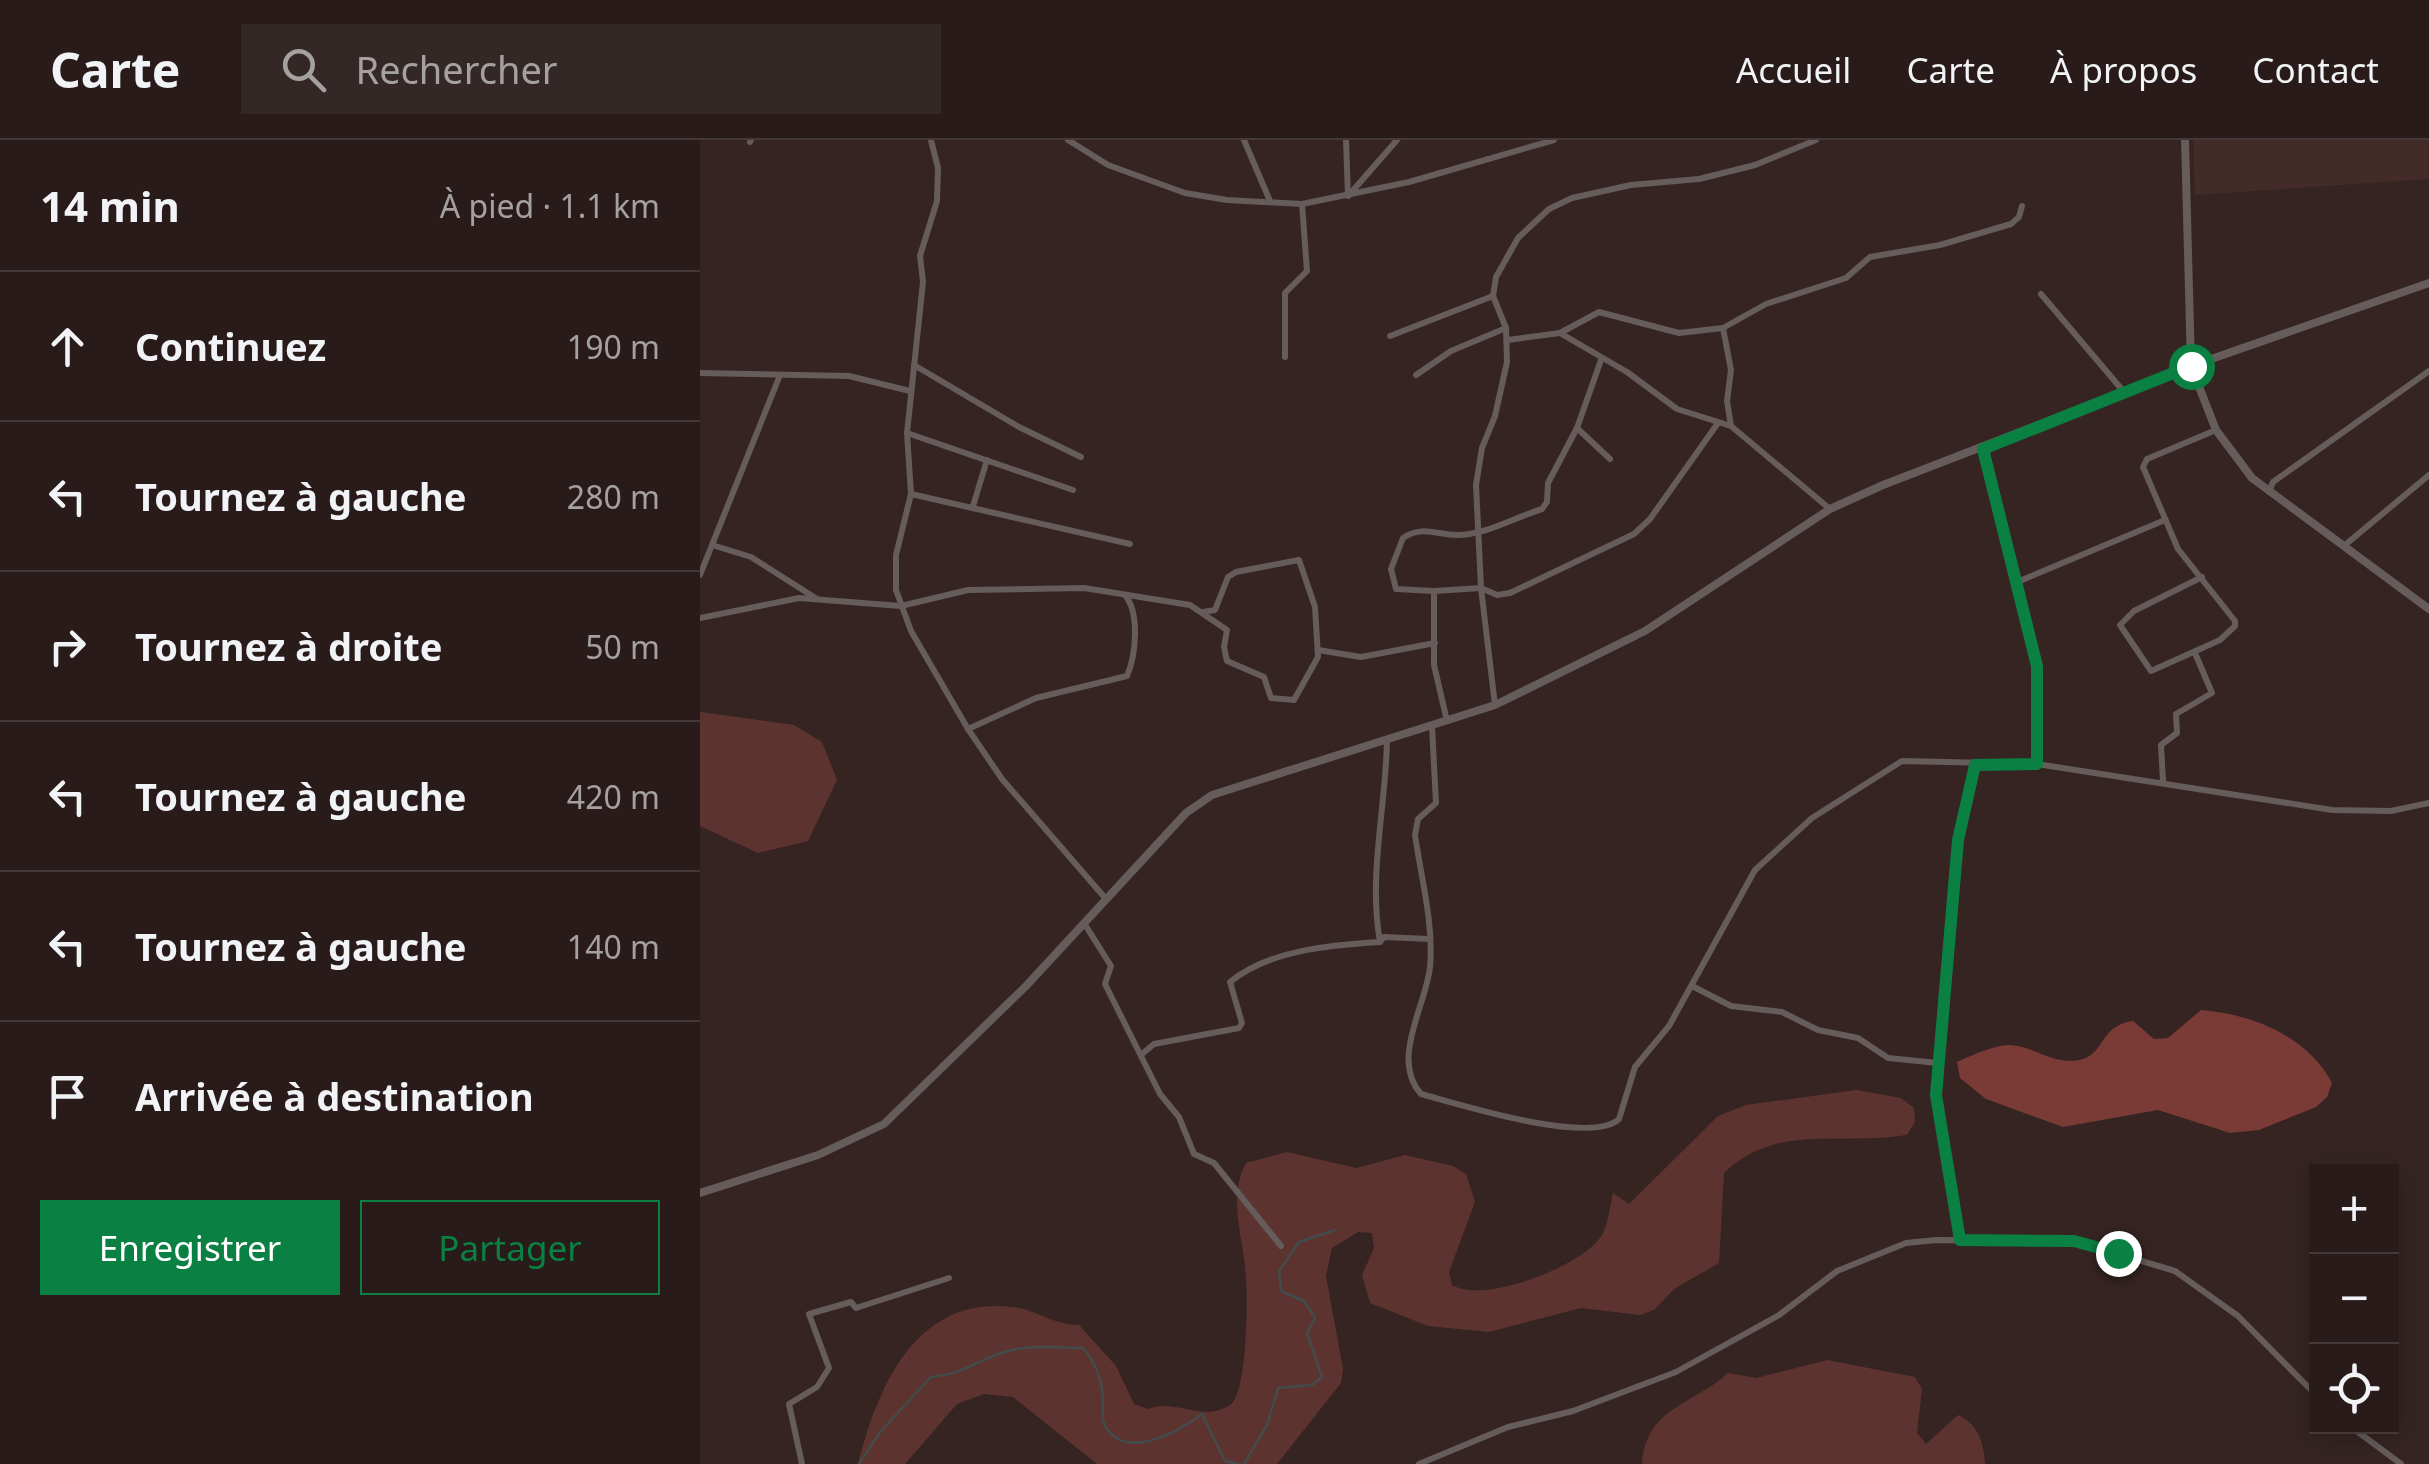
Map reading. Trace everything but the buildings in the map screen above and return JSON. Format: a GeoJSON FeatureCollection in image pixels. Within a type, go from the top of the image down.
{"type":"FeatureCollection","features":[{"type":"Feature","properties":{"kind":"street"},"geometry":{"type":"LineString","coordinates":[[931,140],[938,168],[937,201],[920,256],[923,282],[907,433],[911,494],[894,576],[901,606],[968,729],[1002,779],[1106,899]]}},
{"type":"Feature","properties":{"kind":"street"},"geometry":{"type":"LineString","coordinates":[[1068,140],[1108,165],[1143,180],[1228,200],[1302,204],[1348,196],[1554,140]]}},
{"type":"Feature","properties":{"kind":"street"},"geometry":{"type":"LineString","coordinates":[[1244,140],[1270,201]]}},
{"type":"Feature","properties":{"kind":"street"},"geometry":{"type":"LineString","coordinates":[[1346,140],[1348,196]]}},
{"type":"Feature","properties":{"kind":"street"},"geometry":{"type":"LineString","coordinates":[[1348,196],[1397,140]]}},
{"type":"Feature","properties":{"kind":"street"},"geometry":{"type":"LineString","coordinates":[[1496,704],[1481,588],[1478,464],[1495,416],[1508,340],[1493,296],[1496,277],[1518,238],[1555,205],[1631,185],[1699,179],[1755,165],[1816,140]]}},
{"type":"Feature","properties":{"kind":"street"},"geometry":{"type":"LineString","coordinates":[[2185,140],[2191,366],[2216,430],[2238,464],[2268,492],[2429,609]]}},
{"type":"Feature","properties":{"kind":"street"},"geometry":{"type":"LineString","coordinates":[[1284,357],[1285,293],[1308,271],[1302,204]]}},
{"type":"Feature","properties":{"kind":"street"},"geometry":{"type":"LineString","coordinates":[[1508,340],[1560,333],[1599,312],[1679,333],[1723,328],[1766,304],[1846,278],[1870,257],[1955,242],[2011,224],[2022,206]]}},
{"type":"Feature","properties":{"kind":"street"},"geometry":{"type":"LineString","coordinates":[[700,1193],[801,1161],[884,1124],[919,1095],[1186,813],[1212,795],[1496,704],[1645,631],[1830,509],[2191,366],[2429,283]]}},
{"type":"Feature","properties":{"kind":"street"},"geometry":{"type":"LineString","coordinates":[[2041,294],[2124,392]]}},
{"type":"Feature","properties":{"kind":"street"},"geometry":{"type":"LineString","coordinates":[[1390,336],[1493,296]]}},
{"type":"Feature","properties":{"kind":"street"},"geometry":{"type":"LineString","coordinates":[[1416,375],[1451,351],[1506,328]]}},
{"type":"Feature","properties":{"kind":"street"},"geometry":{"type":"LineString","coordinates":[[1723,328],[1731,370],[1727,401],[1731,426]]}},
{"type":"Feature","properties":{"kind":"street"},"geometry":{"type":"LineString","coordinates":[[1560,333],[1627,372],[1677,409],[1731,426],[1830,509]]}},
{"type":"Feature","properties":{"kind":"street"},"geometry":{"type":"LineString","coordinates":[[1601,360],[1577,428],[1548,483],[1547,502],[1542,508],[1481,531],[1458,535],[1422,530],[1403,538],[1394,559],[1392,582],[1403,591],[1481,588],[1497,595],[1510,594],[1634,534],[1650,519],[1718,423]]}},
{"type":"Feature","properties":{"kind":"street"},"geometry":{"type":"LineString","coordinates":[[914,364],[1019,426],[1081,457]]}},
{"type":"Feature","properties":{"kind":"street"},"geometry":{"type":"LineString","coordinates":[[2268,492],[2273,482],[2429,371]]}},
{"type":"Feature","properties":{"kind":"street"},"geometry":{"type":"LineString","coordinates":[[700,373],[849,376],[910,391]]}},
{"type":"Feature","properties":{"kind":"street"},"geometry":{"type":"LineString","coordinates":[[779,386],[798,374]]}},
{"type":"Feature","properties":{"kind":"street"},"geometry":{"type":"LineString","coordinates":[[700,576],[779,386],[780,375]]}},
{"type":"Feature","properties":{"kind":"street"},"geometry":{"type":"LineString","coordinates":[[1577,428],[1610,459]]}},
{"type":"Feature","properties":{"kind":"street"},"geometry":{"type":"LineString","coordinates":[[2202,578],[2134,611],[2119,627],[2150,670],[2195,652],[2232,632],[2235,626],[2202,578],[2178,549],[2144,462],[2216,430]]}},
{"type":"Feature","properties":{"kind":"street"},"geometry":{"type":"LineString","coordinates":[[907,433],[1073,490]]}},
{"type":"Feature","properties":{"kind":"street"},"geometry":{"type":"LineString","coordinates":[[1983,449],[2038,676],[2037,764]]}},
{"type":"Feature","properties":{"kind":"street"},"geometry":{"type":"LineString","coordinates":[[973,506],[987,460]]}},
{"type":"Feature","properties":{"kind":"street"},"geometry":{"type":"LineString","coordinates":[[2345,546],[2429,475]]}},
{"type":"Feature","properties":{"kind":"street"},"geometry":{"type":"LineString","coordinates":[[911,494],[1130,544]]}},
{"type":"Feature","properties":{"kind":"street"},"geometry":{"type":"LineString","coordinates":[[2015,583],[2165,520]]}},
{"type":"Feature","properties":{"kind":"street"},"geometry":{"type":"LineString","coordinates":[[712,545],[751,557],[818,599]]}},
{"type":"Feature","properties":{"kind":"street"},"geometry":{"type":"LineString","coordinates":[[700,618],[799,598],[901,606],[968,590],[1084,588],[1181,603],[1203,612],[1228,630],[1224,647],[1227,661],[1264,677],[1274,700],[1294,700],[1317,664],[1318,650],[1316,607],[1299,560],[1236,572],[1228,577],[1215,610],[1203,612]]}},
{"type":"Feature","properties":{"kind":"street"},"geometry":{"type":"LineString","coordinates":[[1434,590],[1434,666],[1447,720]]}},
{"type":"Feature","properties":{"kind":"street"},"geometry":{"type":"LineString","coordinates":[[968,729],[1036,698],[1127,676],[1134,658],[1134,605],[1124,594]]}},
{"type":"Feature","properties":{"kind":"street"},"geometry":{"type":"LineString","coordinates":[[1318,650],[1361,657],[1435,643]]}},
{"type":"Feature","properties":{"kind":"street"},"geometry":{"type":"LineString","coordinates":[[2164,782],[2161,745],[2177,733],[2176,714],[2212,693],[2195,652]]}},
{"type":"Feature","properties":{"kind":"street"},"geometry":{"type":"LineString","coordinates":[[1432,726],[1436,802],[1418,819],[1415,834],[1429,939],[1426,993],[1409,1038],[1416,1087],[1422,1094],[1522,1119],[1594,1128],[1615,1124],[1635,1067],[1655,1047],[1755,870],[1812,818],[1902,761],[2037,764],[2332,810],[2391,811],[2429,803]]}},
{"type":"Feature","properties":{"kind":"street"},"geometry":{"type":"LineString","coordinates":[[1380,942],[1380,803],[1388,740]]}},
{"type":"Feature","properties":{"kind":"street"},"geometry":{"type":"LineString","coordinates":[[1960,1240],[1941,1121],[1938,1063],[1958,840],[1975,765]]}},
{"type":"Feature","properties":{"kind":"street"},"geometry":{"type":"LineString","coordinates":[[1084,923],[1109,962],[1105,984],[1160,1094],[1179,1116],[1194,1154],[1214,1163],[1281,1246]]}},
{"type":"Feature","properties":{"kind":"street"},"geometry":{"type":"LineString","coordinates":[[1142,1054],[1154,1044],[1239,1028],[1242,1022],[1230,982],[1249,970],[1287,955],[1380,942],[1384,937],[1429,939]]}},
{"type":"Feature","properties":{"kind":"street"},"geometry":{"type":"LineString","coordinates":[[1692,986],[1731,1006],[1782,1012],[1818,1030],[1858,1038],[1888,1058],[1938,1063]]}},
{"type":"Feature","properties":{"kind":"street"},"geometry":{"type":"LineString","coordinates":[[1420,1464],[1508,1427],[1573,1411],[1676,1372],[1778,1315],[1837,1271],[1906,1242],[2074,1241],[2175,1271],[2238,1316],[2309,1389]]}},
{"type":"Feature","properties":{"kind":"street"},"geometry":{"type":"LineString","coordinates":[[802,1464],[789,1404],[817,1387],[829,1368],[809,1314],[852,1302],[856,1308],[949,1278]]}},
{"type":"Feature","properties":{"kind":"street"},"geometry":{"type":"LineString","coordinates":[[2361,1434],[2401,1464]]}},
{"type":"Feature","properties":{"kind":"shaded area"},"geometry":{"type":"Polygon","coordinates":[[[2193,140],[2429,140],[2429,179],[2195,195],[2193,140]]]}},
{"type":"Feature","properties":{"kind":"shaded area"},"geometry":{"type":"Polygon","coordinates":[[[700,712],[794,725],[822,742],[837,780],[808,841],[758,853],[700,826],[700,712]]]}},
{"type":"Feature","properties":{"kind":"shaded area"},"geometry":{"type":"Polygon","coordinates":[[[2201,1010],[2258,1022],[2293,1040],[2322,1067],[2332,1083],[2327,1097],[2316,1107],[2259,1130],[2230,1133],[2158,1110],[2063,1127],[1986,1099],[1960,1078],[1957,1062],[1990,1049],[2010,1045],[2060,1060],[2079,1060],[2094,1053],[2108,1034],[2122,1024],[2133,1021],[2154,1039],[2168,1038],[2201,1010]]]}},
{"type":"Feature","properties":{"kind":"shaded area"},"geometry":{"type":"Polygon","coordinates":[[[1856,1090],[1901,1098],[1914,1108],[1915,1122],[1907,1135],[1788,1141],[1744,1157],[1724,1173],[1719,1263],[1674,1289],[1654,1310],[1640,1315],[1581,1308],[1489,1332],[1428,1326],[1370,1303],[1362,1275],[1374,1248],[1372,1233],[1358,1232],[1332,1248],[1326,1276],[1343,1369],[1341,1383],[1277,1464],[1097,1464],[1013,1397],[984,1394],[957,1404],[905,1464],[858,1464],[877,1405],[907,1352],[927,1331],[951,1316],[979,1307],[1013,1307],[1079,1325],[1116,1366],[1134,1404],[1148,1409],[1168,1406],[1209,1412],[1230,1405],[1240,1384],[1245,1346],[1246,1277],[1237,1205],[1240,1176],[1246,1163],[1287,1152],[1356,1168],[1405,1155],[1453,1166],[1466,1174],[1475,1202],[1449,1272],[1452,1285],[1486,1290],[1530,1280],[1589,1249],[1603,1233],[1613,1193],[1629,1204],[1718,1116],[1746,1105],[1856,1090]]]}},
{"type":"Feature","properties":{"kind":"shaded area"},"geometry":{"type":"Polygon","coordinates":[[[1827,1360],[1915,1377],[1922,1389],[1917,1433],[1926,1444],[1958,1415],[1979,1435],[1985,1464],[1642,1464],[1645,1445],[1662,1419],[1728,1373],[1756,1378],[1827,1360]]]}},
{"type":"Feature","properties":{"kind":"waterway"},"geometry":{"type":"LineString","coordinates":[[1244,1464],[1267,1425],[1278,1388],[1312,1385],[1322,1377],[1307,1333],[1315,1318],[1304,1301],[1281,1291],[1279,1271],[1299,1242],[1335,1230]]}},
{"type":"Feature","properties":{"kind":"waterway"},"geometry":{"type":"LineString","coordinates":[[859,1464],[881,1431],[931,1377],[961,1370],[1004,1352],[1043,1347],[1083,1348],[1101,1382],[1103,1421],[1111,1434],[1122,1441],[1150,1441],[1202,1414],[1225,1461],[1239,1464]]}},
{"type":"Feature","properties":{"kind":"route"},"geometry":{"type":"LineString","coordinates":[[2118,1253],[2074,1241],[1960,1240],[1936,1095],[1958,840],[1975,765],[2037,764],[2039,717],[2037,666],[1983,449],[2191,366]]}}]}
